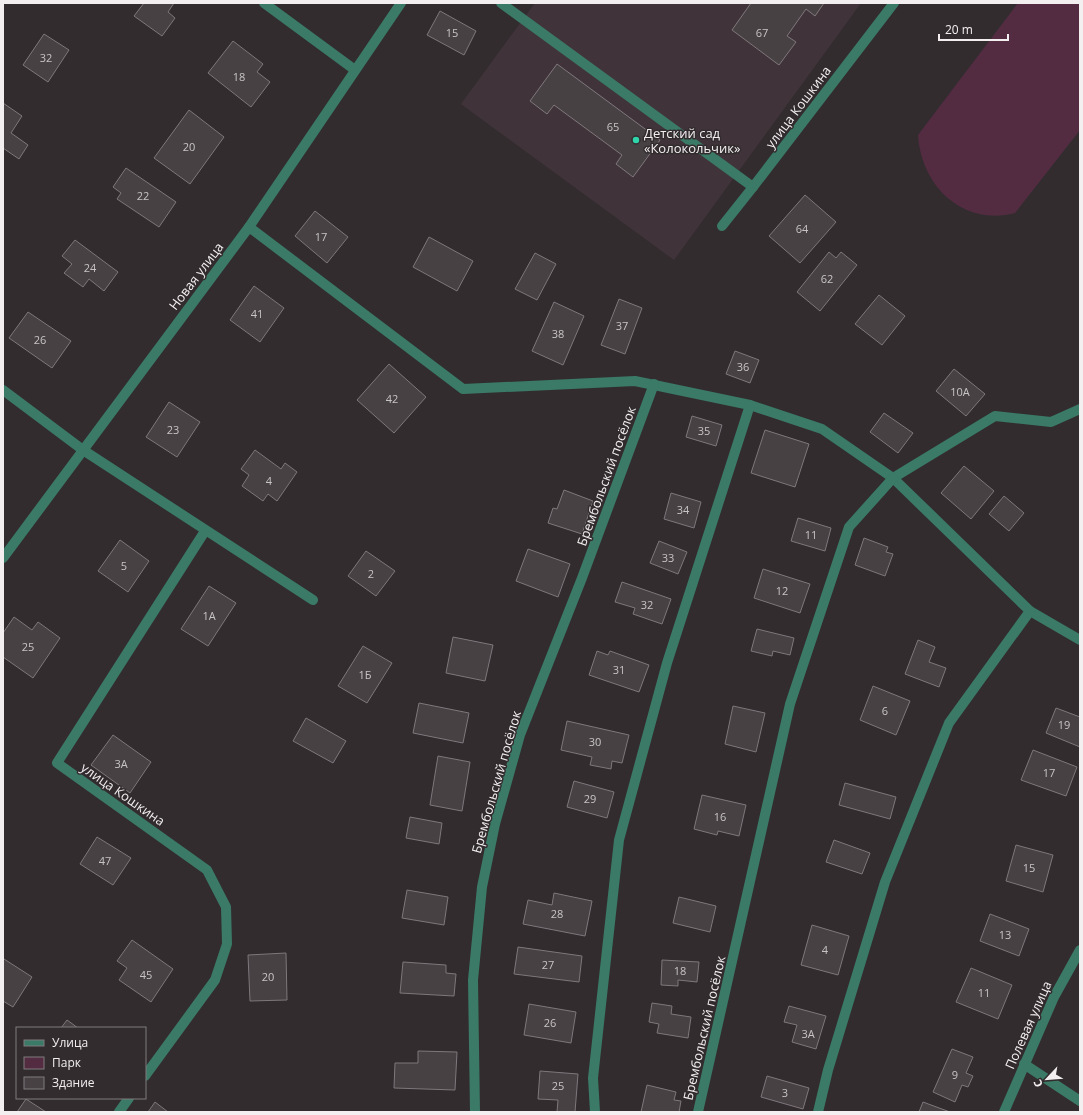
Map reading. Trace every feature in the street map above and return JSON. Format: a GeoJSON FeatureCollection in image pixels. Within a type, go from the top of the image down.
{"type":"FeatureCollection","features":[{"type":"Feature","properties":{"kind":"street"},"geometry":{"type":"LineString","coordinates":[[264,3],[355,70]]}},
{"type":"Feature","properties":{"kind":"street","name":"Новая улица"},"geometry":{"type":"LineString","coordinates":[[3,558],[249,227],[402,3]]}},
{"type":"Feature","properties":{"kind":"street"},"geometry":{"type":"LineString","coordinates":[[501,3],[753,187]]}},
{"type":"Feature","properties":{"kind":"street","name":"улица Кошкина"},"geometry":{"type":"LineString","coordinates":[[722,226],[894,3]]}},
{"type":"Feature","properties":{"kind":"street"},"geometry":{"type":"LineString","coordinates":[[249,227],[463,388],[635,380],[750,404],[822,429],[893,478],[1030,611],[1080,640]]}},
{"type":"Feature","properties":{"kind":"street","name":"Брембольский посёлок"},"geometry":{"type":"LineString","coordinates":[[475,1112],[473,980],[482,888],[495,824],[520,734],[582,578],[654,384]]}},
{"type":"Feature","properties":{"kind":"street"},"geometry":{"type":"LineString","coordinates":[[3,390],[83,450],[313,600]]}},
{"type":"Feature","properties":{"kind":"street"},"geometry":{"type":"LineString","coordinates":[[594,1112],[593,1078],[619,840],[667,663],[750,404]]}},
{"type":"Feature","properties":{"kind":"street","name":"Брембольский посёлок"},"geometry":{"type":"LineString","coordinates":[[698,1112],[790,704],[848,527],[893,478],[995,416],[1051,422],[1080,409]]}},
{"type":"Feature","properties":{"kind":"street","name":"улица Кошкина"},"geometry":{"type":"LineString","coordinates":[[146,1075],[215,980],[227,944],[226,907],[208,870],[57,763],[206,531]]}},
{"type":"Feature","properties":{"kind":"street"},"geometry":{"type":"LineString","coordinates":[[818,1112],[828,1070],[885,882],[949,723],[1030,611]]}},
{"type":"Feature","properties":{"kind":"street","name":"Полевая улица"},"geometry":{"type":"LineString","coordinates":[[1004,1112],[1054,997],[1080,950]]}},
{"type":"Feature","properties":{"kind":"street"},"geometry":{"type":"LineString","coordinates":[[1024,1064],[1080,1101]]}},
{"type":"Feature","properties":{"kind":"street"},"geometry":{"type":"LineString","coordinates":[[118,1112],[128,1099]]}},
{"type":"Feature","properties":{"kind":"shaded area","name":"Детский сад «Колокольчик»"},"geometry":{"type":"Polygon","coordinates":[[[535,3],[861,3],[674,260],[461,104],[535,3]]]}},
{"type":"Feature","properties":{"kind":"green space"},"geometry":{"type":"Polygon","coordinates":[[[1018,3],[1080,3],[1080,130],[1015,213],[996,216],[978,214],[962,208],[948,198],[936,186],[927,171],[921,154],[918,135],[1018,3]]]}},
{"type":"Feature","properties":{"kind":"building"},"geometry":{"type":"Polygon","coordinates":[[[144,3],[174,3],[168,12],[175,18],[162,36],[134,16],[144,3]]]}},
{"type":"Feature","properties":{"kind":"building"},"geometry":{"type":"Polygon","coordinates":[[[751,3],[824,3],[815,16],[806,9],[787,36],[796,42],[779,65],[732,30],[751,3]]]}},
{"type":"Feature","properties":{"kind":"building"},"geometry":{"type":"Polygon","coordinates":[[[440,11],[476,31],[464,55],[427,35],[440,11]]]}},
{"type":"Feature","properties":{"kind":"building"},"geometry":{"type":"Polygon","coordinates":[[[44,34],[69,50],[48,82],[23,65],[44,34]]]}},
{"type":"Feature","properties":{"kind":"building"},"geometry":{"type":"Polygon","coordinates":[[[233,41],[263,64],[257,72],[270,82],[251,107],[208,73],[233,41]]]}},
{"type":"Feature","properties":{"kind":"building"},"geometry":{"type":"Polygon","coordinates":[[[557,64],[660,140],[633,177],[616,164],[622,155],[554,105],[547,114],[530,101],[557,64]]]}},
{"type":"Feature","properties":{"kind":"building"},"geometry":{"type":"Polygon","coordinates":[[[3,103],[22,116],[11,133],[28,145],[19,159],[3,148],[3,103]]]}},
{"type":"Feature","properties":{"kind":"building"},"geometry":{"type":"Polygon","coordinates":[[[189,110],[224,137],[190,184],[154,158],[189,110]]]}},
{"type":"Feature","properties":{"kind":"building"},"geometry":{"type":"Polygon","coordinates":[[[126,168],[176,202],[159,227],[117,199],[121,193],[113,187],[126,168]]]}},
{"type":"Feature","properties":{"kind":"building"},"geometry":{"type":"Polygon","coordinates":[[[805,195],[836,222],[800,263],[769,236],[805,195]]]}},
{"type":"Feature","properties":{"kind":"building"},"geometry":{"type":"Polygon","coordinates":[[[315,211],[348,237],[327,263],[295,236],[315,211]]]}},
{"type":"Feature","properties":{"kind":"building"},"geometry":{"type":"Polygon","coordinates":[[[429,237],[473,261],[457,291],[413,267],[429,237]]]}},
{"type":"Feature","properties":{"kind":"building"},"geometry":{"type":"Polygon","coordinates":[[[75,240],[118,272],[104,291],[89,279],[83,287],[64,273],[72,264],[62,256],[75,240]]]}},
{"type":"Feature","properties":{"kind":"building"},"geometry":{"type":"Polygon","coordinates":[[[829,252],[836,258],[841,252],[857,265],[820,311],[797,292],[829,252]]]}},
{"type":"Feature","properties":{"kind":"building"},"geometry":{"type":"Polygon","coordinates":[[[535,253],[556,264],[537,300],[515,289],[535,253]]]}},
{"type":"Feature","properties":{"kind":"building"},"geometry":{"type":"Polygon","coordinates":[[[254,286],[284,308],[260,342],[230,320],[254,286]]]}},
{"type":"Feature","properties":{"kind":"building"},"geometry":{"type":"Polygon","coordinates":[[[879,295],[905,316],[882,345],[855,324],[879,295]]]}},
{"type":"Feature","properties":{"kind":"building"},"geometry":{"type":"Polygon","coordinates":[[[619,299],[642,308],[625,354],[601,345],[619,299]]]}},
{"type":"Feature","properties":{"kind":"building"},"geometry":{"type":"Polygon","coordinates":[[[554,302],[584,316],[563,365],[532,351],[554,302]]]}},
{"type":"Feature","properties":{"kind":"building"},"geometry":{"type":"Polygon","coordinates":[[[28,312],[71,341],[52,368],[9,338],[28,312]]]}},
{"type":"Feature","properties":{"kind":"building"},"geometry":{"type":"Polygon","coordinates":[[[735,351],[759,360],[750,383],[726,374],[735,351]]]}},
{"type":"Feature","properties":{"kind":"building"},"geometry":{"type":"Polygon","coordinates":[[[389,364],[426,397],[394,433],[357,400],[389,364]]]}},
{"type":"Feature","properties":{"kind":"building"},"geometry":{"type":"Polygon","coordinates":[[[954,369],[985,394],[966,416],[936,391],[954,369]]]}},
{"type":"Feature","properties":{"kind":"building"},"geometry":{"type":"Polygon","coordinates":[[[169,402],[200,422],[177,457],[146,437],[169,402]]]}},
{"type":"Feature","properties":{"kind":"building"},"geometry":{"type":"Polygon","coordinates":[[[884,413],[913,433],[898,453],[870,432],[884,413]]]}},
{"type":"Feature","properties":{"kind":"building"},"geometry":{"type":"Polygon","coordinates":[[[692,416],[722,425],[716,446],[686,437],[692,416]]]}},
{"type":"Feature","properties":{"kind":"building"},"geometry":{"type":"Polygon","coordinates":[[[765,430],[809,444],[795,487],[751,473],[765,430]]]}},
{"type":"Feature","properties":{"kind":"building"},"geometry":{"type":"Polygon","coordinates":[[[255,450],[281,469],[285,463],[297,472],[277,501],[268,494],[263,501],[242,486],[249,475],[241,469],[255,450]]]}},
{"type":"Feature","properties":{"kind":"building"},"geometry":{"type":"Polygon","coordinates":[[[964,466],[994,491],[971,519],[941,493],[964,466]]]}},
{"type":"Feature","properties":{"kind":"building"},"geometry":{"type":"Polygon","coordinates":[[[564,490],[593,501],[582,534],[548,523],[553,508],[557,509],[564,490]]]}},
{"type":"Feature","properties":{"kind":"building"},"geometry":{"type":"Polygon","coordinates":[[[671,493],[701,502],[694,528],[664,519],[671,493]]]}},
{"type":"Feature","properties":{"kind":"building"},"geometry":{"type":"Polygon","coordinates":[[[1004,496],[1024,513],[1009,531],[989,514],[1004,496]]]}},
{"type":"Feature","properties":{"kind":"building"},"geometry":{"type":"Polygon","coordinates":[[[798,518],[831,528],[825,551],[791,541],[798,518]]]}},
{"type":"Feature","properties":{"kind":"building"},"geometry":{"type":"Polygon","coordinates":[[[864,538],[888,547],[886,552],[893,554],[885,576],[855,565],[864,538]]]}},
{"type":"Feature","properties":{"kind":"building"},"geometry":{"type":"Polygon","coordinates":[[[120,540],[149,561],[128,592],[98,571],[120,540]]]}},
{"type":"Feature","properties":{"kind":"building"},"geometry":{"type":"Polygon","coordinates":[[[659,541],[687,552],[678,574],[650,563],[659,541]]]}},
{"type":"Feature","properties":{"kind":"building"},"geometry":{"type":"Polygon","coordinates":[[[528,549],[570,564],[558,597],[516,581],[528,549]]]}},
{"type":"Feature","properties":{"kind":"building"},"geometry":{"type":"Polygon","coordinates":[[[366,551],[395,571],[376,596],[348,576],[366,551]]]}},
{"type":"Feature","properties":{"kind":"building"},"geometry":{"type":"Polygon","coordinates":[[[763,569],[810,584],[800,613],[754,598],[763,569]]]}},
{"type":"Feature","properties":{"kind":"building"},"geometry":{"type":"Polygon","coordinates":[[[622,582],[671,599],[662,624],[633,614],[635,608],[615,602],[622,582]]]}},
{"type":"Feature","properties":{"kind":"building"},"geometry":{"type":"Polygon","coordinates":[[[209,586],[236,603],[208,646],[181,629],[209,586]]]}},
{"type":"Feature","properties":{"kind":"building"},"geometry":{"type":"Polygon","coordinates":[[[14,617],[32,630],[38,622],[60,638],[33,678],[3,657],[3,633],[14,617]]]}},
{"type":"Feature","properties":{"kind":"building"},"geometry":{"type":"Polygon","coordinates":[[[757,629],[794,638],[790,655],[773,651],[772,656],[751,651],[757,629]]]}},
{"type":"Feature","properties":{"kind":"building"},"geometry":{"type":"Polygon","coordinates":[[[453,637],[493,645],[485,681],[446,673],[453,637]]]}},
{"type":"Feature","properties":{"kind":"building"},"geometry":{"type":"Polygon","coordinates":[[[918,640],[935,647],[929,662],[946,668],[939,687],[905,674],[918,640]]]}},
{"type":"Feature","properties":{"kind":"building"},"geometry":{"type":"Polygon","coordinates":[[[363,646],[392,663],[367,703],[338,686],[363,646]]]}},
{"type":"Feature","properties":{"kind":"building"},"geometry":{"type":"Polygon","coordinates":[[[597,651],[608,655],[610,651],[649,665],[639,692],[589,675],[597,651]]]}},
{"type":"Feature","properties":{"kind":"building"},"geometry":{"type":"Polygon","coordinates":[[[873,686],[910,701],[896,735],[860,720],[873,686]]]}},
{"type":"Feature","properties":{"kind":"building"},"geometry":{"type":"Polygon","coordinates":[[[419,703],[469,713],[463,743],[413,733],[419,703]]]}},
{"type":"Feature","properties":{"kind":"building"},"geometry":{"type":"Polygon","coordinates":[[[733,706],[765,713],[756,752],[725,744],[733,706]]]}},
{"type":"Feature","properties":{"kind":"building"},"geometry":{"type":"Polygon","coordinates":[[[1056,708],[1080,717],[1080,747],[1046,733],[1056,708]]]}},
{"type":"Feature","properties":{"kind":"building"},"geometry":{"type":"Polygon","coordinates":[[[306,718],[346,741],[333,763],[293,741],[306,718]]]}},
{"type":"Feature","properties":{"kind":"building"},"geometry":{"type":"Polygon","coordinates":[[[567,721],[629,735],[622,763],[612,761],[611,769],[590,765],[592,757],[561,750],[567,721]]]}},
{"type":"Feature","properties":{"kind":"building"},"geometry":{"type":"Polygon","coordinates":[[[113,735],[151,762],[130,793],[91,765],[113,735]]]}},
{"type":"Feature","properties":{"kind":"building"},"geometry":{"type":"Polygon","coordinates":[[[1033,750],[1077,767],[1066,796],[1021,780],[1033,750]]]}},
{"type":"Feature","properties":{"kind":"building"},"geometry":{"type":"Polygon","coordinates":[[[438,756],[470,762],[462,811],[430,805],[438,756]]]}},
{"type":"Feature","properties":{"kind":"building"},"geometry":{"type":"Polygon","coordinates":[[[574,781],[614,792],[607,818],[567,807],[574,781]]]}},
{"type":"Feature","properties":{"kind":"building"},"geometry":{"type":"Polygon","coordinates":[[[845,783],[896,797],[890,819],[839,805],[845,783]]]}},
{"type":"Feature","properties":{"kind":"building"},"geometry":{"type":"Polygon","coordinates":[[[702,795],[746,805],[739,836],[718,831],[717,835],[694,829],[702,795]]]}},
{"type":"Feature","properties":{"kind":"building"},"geometry":{"type":"Polygon","coordinates":[[[410,817],[442,823],[439,844],[406,838],[410,817]]]}},
{"type":"Feature","properties":{"kind":"building"},"geometry":{"type":"Polygon","coordinates":[[[97,837],[131,858],[113,885],[80,864],[97,837]]]}},
{"type":"Feature","properties":{"kind":"building"},"geometry":{"type":"Polygon","coordinates":[[[834,840],[870,853],[862,874],[826,862],[834,840]]]}},
{"type":"Feature","properties":{"kind":"building"},"geometry":{"type":"Polygon","coordinates":[[[1016,845],[1053,855],[1043,892],[1006,881],[1016,845]]]}},
{"type":"Feature","properties":{"kind":"building"},"geometry":{"type":"Polygon","coordinates":[[[407,890],[448,897],[444,925],[402,918],[407,890]]]}},
{"type":"Feature","properties":{"kind":"building"},"geometry":{"type":"Polygon","coordinates":[[[554,893],[592,901],[585,936],[523,924],[528,900],[552,905],[554,893]]]}},
{"type":"Feature","properties":{"kind":"building"},"geometry":{"type":"Polygon","coordinates":[[[679,897],[716,906],[710,932],[673,923],[679,897]]]}},
{"type":"Feature","properties":{"kind":"building"},"geometry":{"type":"Polygon","coordinates":[[[990,914],[1029,929],[1019,956],[980,941],[990,914]]]}},
{"type":"Feature","properties":{"kind":"building"},"geometry":{"type":"Polygon","coordinates":[[[812,925],[849,936],[838,975],[801,965],[812,925]]]}},
{"type":"Feature","properties":{"kind":"building"},"geometry":{"type":"Polygon","coordinates":[[[132,940],[173,969],[151,1002],[119,980],[127,968],[117,961],[132,940]]]}},
{"type":"Feature","properties":{"kind":"building"},"geometry":{"type":"Polygon","coordinates":[[[518,947],[582,956],[579,982],[514,974],[518,947]]]}},
{"type":"Feature","properties":{"kind":"building"},"geometry":{"type":"Polygon","coordinates":[[[286,953],[287,1000],[250,1001],[248,955],[286,953]]]}},
{"type":"Feature","properties":{"kind":"building"},"geometry":{"type":"Polygon","coordinates":[[[4,959],[32,977],[13,1007],[3,1001],[4,959]]]}},
{"type":"Feature","properties":{"kind":"building"},"geometry":{"type":"Polygon","coordinates":[[[662,960],[699,962],[697,982],[678,980],[678,986],[661,985],[662,960]]]}},
{"type":"Feature","properties":{"kind":"building"},"geometry":{"type":"Polygon","coordinates":[[[403,962],[446,965],[446,973],[456,974],[454,996],[400,993],[403,962]]]}},
{"type":"Feature","properties":{"kind":"building"},"geometry":{"type":"Polygon","coordinates":[[[971,968],[1012,985],[998,1019],[956,1002],[971,968]]]}},
{"type":"Feature","properties":{"kind":"building"},"geometry":{"type":"Polygon","coordinates":[[[652,1003],[672,1006],[671,1014],[691,1017],[688,1038],[657,1033],[659,1024],[649,1022],[652,1003]]]}},
{"type":"Feature","properties":{"kind":"building"},"geometry":{"type":"Polygon","coordinates":[[[529,1004],[576,1012],[571,1043],[524,1035],[529,1004]]]}},
{"type":"Feature","properties":{"kind":"building"},"geometry":{"type":"Polygon","coordinates":[[[789,1006],[826,1016],[816,1049],[792,1042],[797,1025],[784,1022],[789,1006]]]}},
{"type":"Feature","properties":{"kind":"building"},"geometry":{"type":"Polygon","coordinates":[[[67,1020],[77,1027],[62,1027],[67,1020]]]}},
{"type":"Feature","properties":{"kind":"building"},"geometry":{"type":"Polygon","coordinates":[[[952,1049],[973,1057],[966,1073],[973,1076],[968,1087],[962,1085],[955,1102],[933,1092],[952,1049]]]}},
{"type":"Feature","properties":{"kind":"building"},"geometry":{"type":"Polygon","coordinates":[[[418,1051],[457,1052],[455,1090],[394,1088],[395,1063],[418,1063],[418,1051]]]}},
{"type":"Feature","properties":{"kind":"building"},"geometry":{"type":"Polygon","coordinates":[[[540,1071],[578,1074],[575,1112],[557,1112],[558,1100],[538,1099],[540,1071]]]}},
{"type":"Feature","properties":{"kind":"building"},"geometry":{"type":"Polygon","coordinates":[[[767,1076],[809,1088],[803,1109],[761,1097],[767,1076]]]}},
{"type":"Feature","properties":{"kind":"building"},"geometry":{"type":"Polygon","coordinates":[[[647,1085],[676,1092],[674,1100],[681,1101],[679,1112],[641,1112],[647,1085]]]}},
{"type":"Feature","properties":{"kind":"building"},"geometry":{"type":"Polygon","coordinates":[[[26,1099],[46,1112],[17,1112],[26,1099]]]}},
{"type":"Feature","properties":{"kind":"building"},"geometry":{"type":"Polygon","coordinates":[[[155,1102],[168,1112],[148,1112],[155,1102]]]}},
{"type":"Feature","properties":{"kind":"building"},"geometry":{"type":"Polygon","coordinates":[[[923,1102],[950,1112],[919,1112],[923,1102]]]}},
{"type":"Feature","properties":{"kind":"place","name":"Детский сад «Колокольчик»"},"geometry":{"type":"Point","coordinates":[636,140]}}]}
